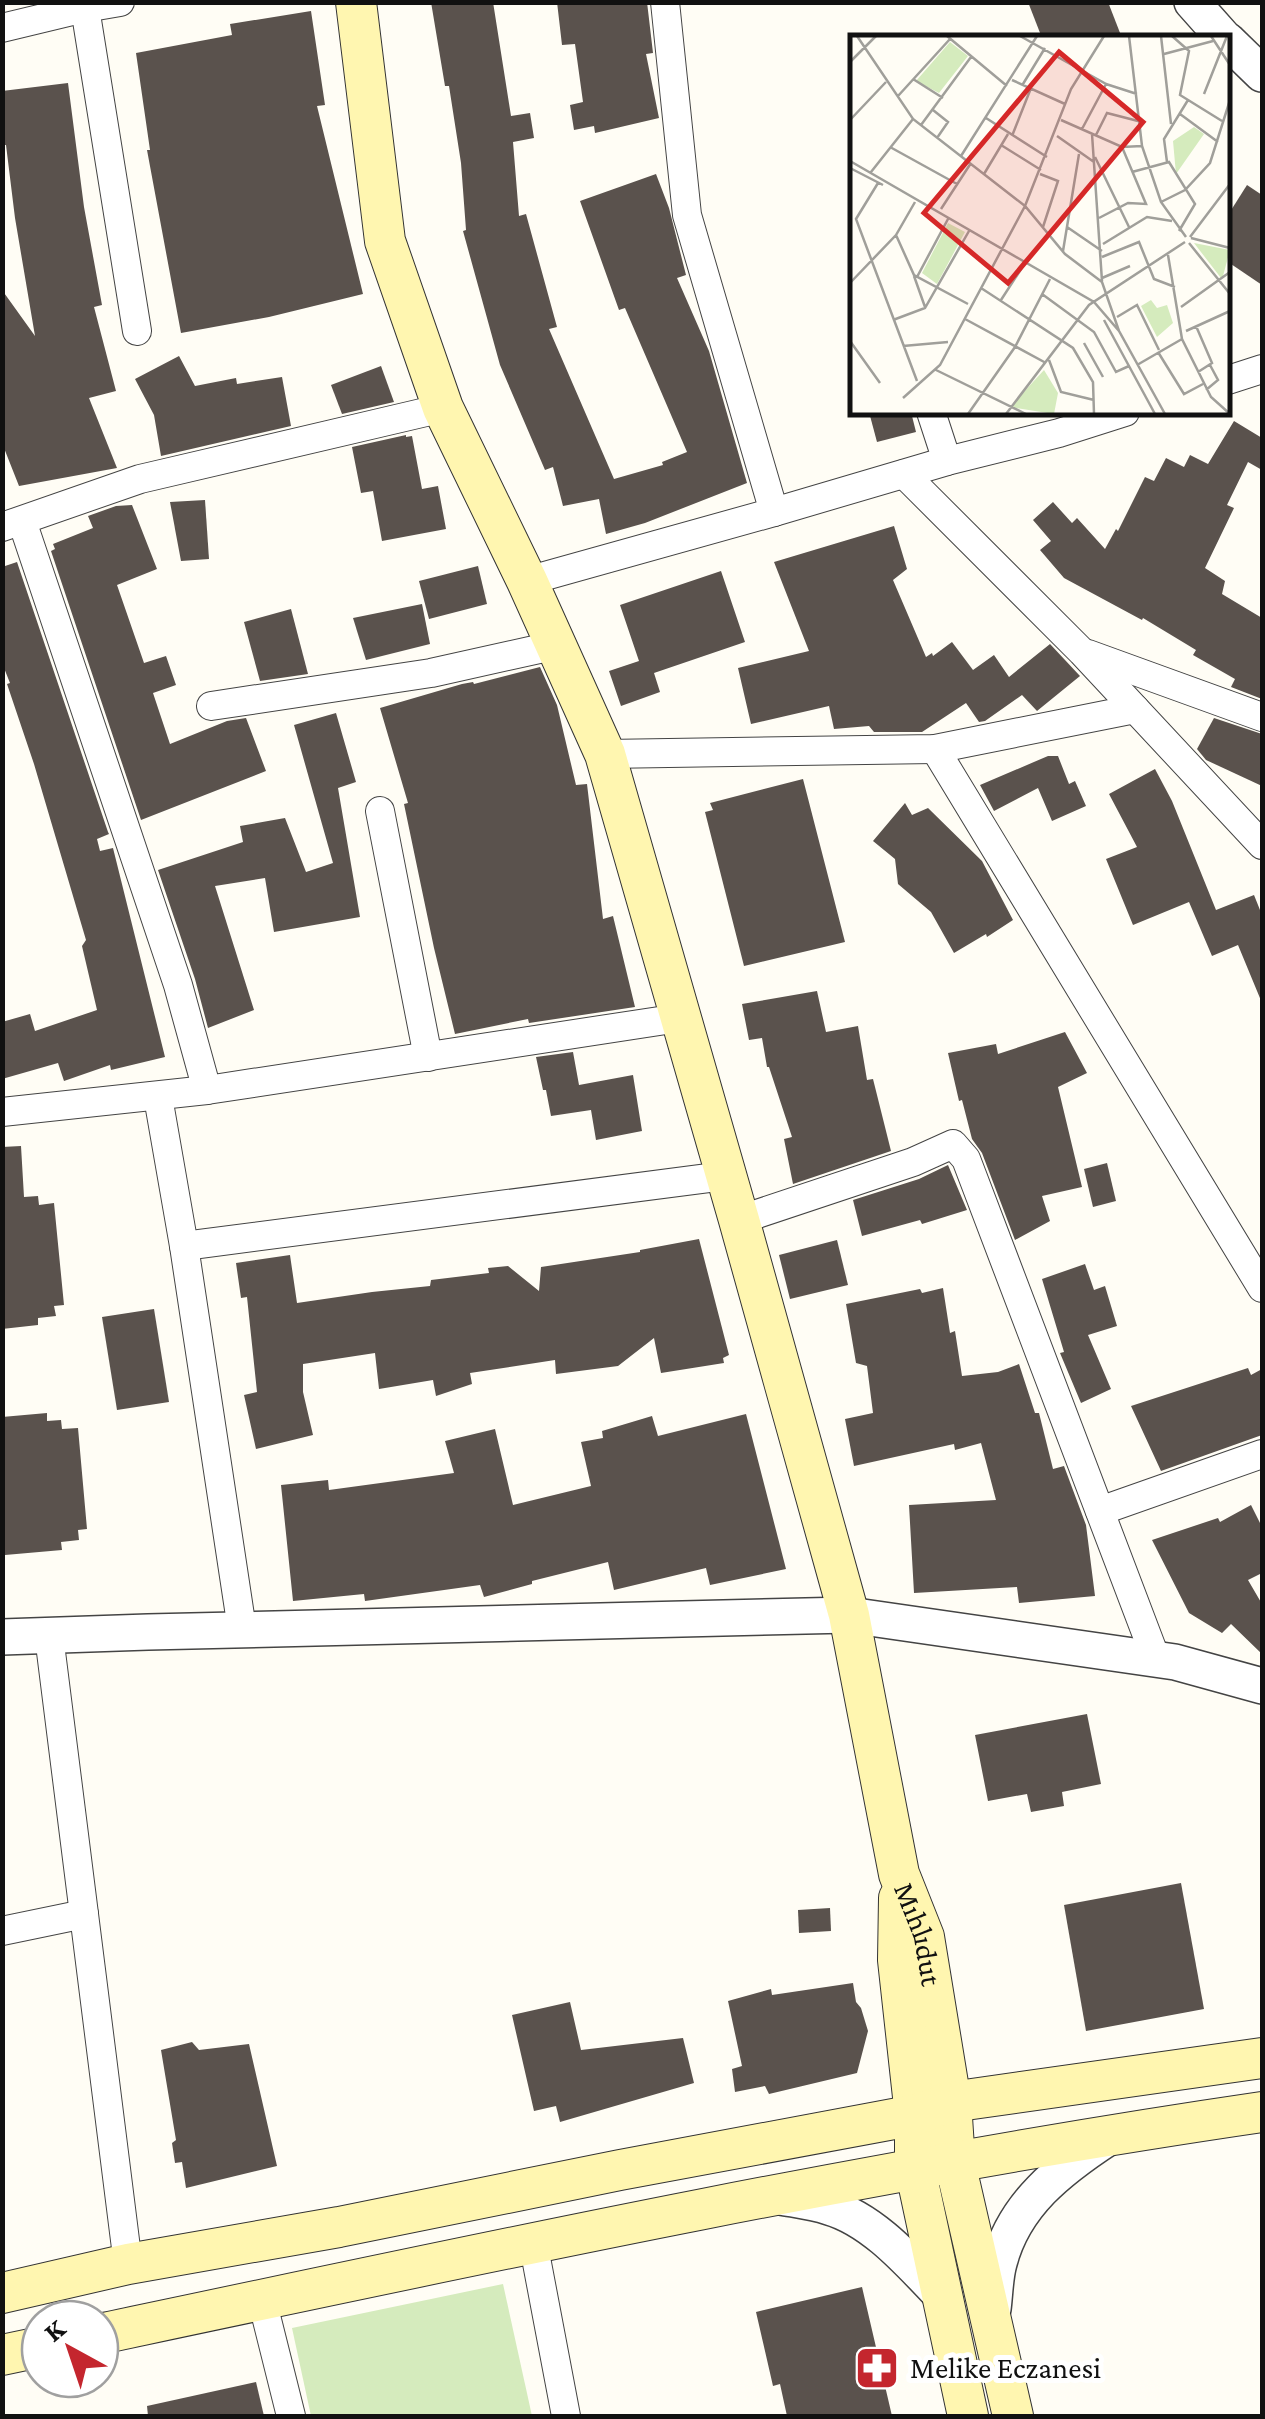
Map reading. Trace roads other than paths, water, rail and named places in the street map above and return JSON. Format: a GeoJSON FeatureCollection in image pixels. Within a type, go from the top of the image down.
{"type":"FeatureCollection","features":[{"type":"Feature","properties":{"kind":"main road","name":"Mıhlıdut"},"geometry":{"type":"LineString","coordinates":[[356,2],[385,241],[443,408],[605,754],[849,1615],[900,1874],[924,1937],[933,2109],[955,2163],[1012,2416]]}},
{"type":"Feature","properties":{"kind":"main road"},"geometry":{"type":"LineString","coordinates":[[2,2292],[128,2264],[339,2227],[933,2109],[1262,2058]]}},
{"type":"Feature","properties":{"kind":"main road","name":"Mıhlıdut"},"geometry":{"type":"LineString","coordinates":[[933,2109],[915,2168],[968,2416]]}},
{"type":"Feature","properties":{"kind":"main road"},"geometry":{"type":"LineString","coordinates":[[120,2330],[533,2242],[915,2168],[1262,2112]]}},
{"type":"Feature","properties":{"kind":"street"},"geometry":{"type":"LineString","coordinates":[[2,28],[120,2]]}},
{"type":"Feature","properties":{"kind":"street"},"geometry":{"type":"LineString","coordinates":[[665,2],[687,215],[774,512]]}},
{"type":"Feature","properties":{"kind":"street"},"geometry":{"type":"LineString","coordinates":[[84,8],[137,331]]}},
{"type":"Feature","properties":{"kind":"street"},"geometry":{"type":"LineString","coordinates":[[1230,46],[1262,74]]}},
{"type":"Feature","properties":{"kind":"street"},"geometry":{"type":"LineString","coordinates":[[1230,379],[1262,369]]}},
{"type":"Feature","properties":{"kind":"street"},"geometry":{"type":"LineString","coordinates":[[208,1090],[178,985],[12,524],[140,479],[443,408]]}},
{"type":"Feature","properties":{"kind":"street"},"geometry":{"type":"LineString","coordinates":[[932,415],[946,460]]}},
{"type":"Feature","properties":{"kind":"street"},"geometry":{"type":"LineString","coordinates":[[527,581],[1116,415]]}},
{"type":"Feature","properties":{"kind":"street"},"geometry":{"type":"LineString","coordinates":[[904,474],[1082,652],[1262,845]]}},
{"type":"Feature","properties":{"kind":"street"},"geometry":{"type":"LineString","coordinates":[[211,706],[430,672],[557,645]]}},
{"type":"Feature","properties":{"kind":"street"},"geometry":{"type":"LineString","coordinates":[[1082,652],[1262,717]]}},
{"type":"Feature","properties":{"kind":"street"},"geometry":{"type":"LineString","coordinates":[[605,754],[935,749],[1135,710]]}},
{"type":"Feature","properties":{"kind":"street"},"geometry":{"type":"LineString","coordinates":[[935,749],[1262,1288]]}},
{"type":"Feature","properties":{"kind":"street"},"geometry":{"type":"LineString","coordinates":[[380,810],[428,1057]]}},
{"type":"Feature","properties":{"kind":"street"},"geometry":{"type":"LineString","coordinates":[[2,1112],[158,1097],[679,1018]]}},
{"type":"Feature","properties":{"kind":"street"},"geometry":{"type":"LineString","coordinates":[[158,1097],[242,1629]]}},
{"type":"Feature","properties":{"kind":"street"},"geometry":{"type":"LineString","coordinates":[[738,1220],[914,1162],[953,1144],[966,1160],[1156,1659]]}},
{"type":"Feature","properties":{"kind":"street"},"geometry":{"type":"LineString","coordinates":[[184,1246],[724,1176]]}},
{"type":"Feature","properties":{"kind":"street"},"geometry":{"type":"LineString","coordinates":[[1100,1511],[1262,1454]]}},
{"type":"Feature","properties":{"kind":"street"},"geometry":{"type":"LineString","coordinates":[[2,1637],[849,1615],[1174,1662],[1262,1686]]}},
{"type":"Feature","properties":{"kind":"street"},"geometry":{"type":"LineString","coordinates":[[49,1636],[128,2264]]}},
{"type":"Feature","properties":{"kind":"street"},"geometry":{"type":"LineString","coordinates":[[2,1931],[84,1914]]}},
{"type":"Feature","properties":{"kind":"street"},"geometry":{"type":"LineString","coordinates":[[992,2325],[998,2264],[1013,2225],[1034,2196],[1058,2173],[1114,2134]]}},
{"type":"Feature","properties":{"kind":"street"},"geometry":{"type":"LineString","coordinates":[[775,2196],[833,2208],[866,2226],[892,2245],[942,2296]]}},
{"type":"Feature","properties":{"kind":"street"},"geometry":{"type":"LineString","coordinates":[[533,2242],[566,2416]]}},
{"type":"Feature","properties":{"kind":"street"},"geometry":{"type":"LineString","coordinates":[[262,2300],[291,2416]]}},
{"type":"Feature","properties":{"kind":"place","name":"Melike Eczanesi"},"geometry":{"type":"Point","coordinates":[877,2368]}}]}
